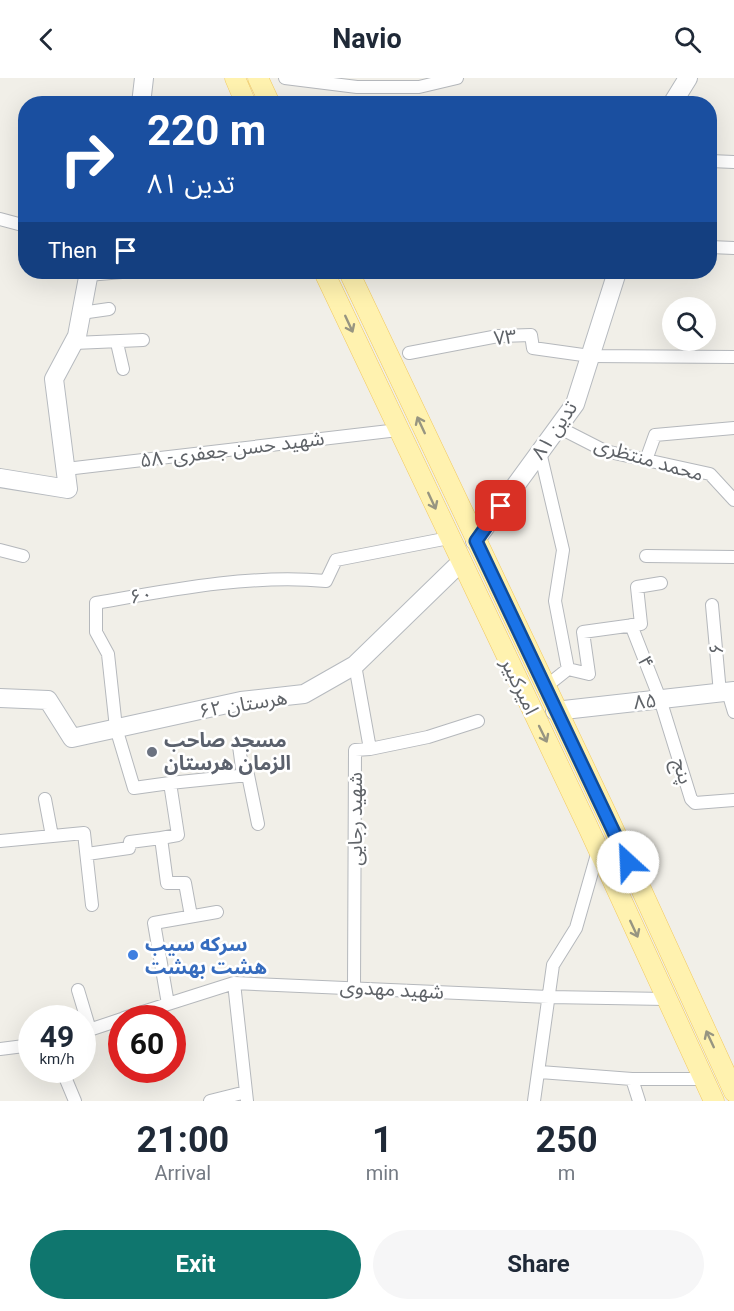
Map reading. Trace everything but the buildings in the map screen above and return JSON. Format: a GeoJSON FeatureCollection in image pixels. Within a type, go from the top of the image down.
{"type":"FeatureCollection","features":[{"type":"Feature","properties":{"kind":"main road"},"geometry":{"type":"LineString","coordinates":[[235,78],[243,96]]}},
{"type":"Feature","properties":{"kind":"main road"},"geometry":{"type":"LineString","coordinates":[[258,78],[266,96]]}},
{"type":"Feature","properties":{"kind":"main road","name":"امیرکبیر"},"geometry":{"type":"LineString","coordinates":[[327,279],[588,827],[714,1101]]}},
{"type":"Feature","properties":{"kind":"main road","name":"امیرکبیر"},"geometry":{"type":"LineString","coordinates":[[352,279],[544,688],[609,819],[732,1084]]}},
{"type":"Feature","properties":{"kind":"main road"},"geometry":{"type":"LineString","coordinates":[[576,803],[596,794]]}},
{"type":"Feature","properties":{"kind":"main road"},"geometry":{"type":"LineString","coordinates":[[588,827],[609,819]]}},
{"type":"Feature","properties":{"kind":"street"},"geometry":{"type":"LineString","coordinates":[[142,96],[144,78]]}},
{"type":"Feature","properties":{"kind":"street"},"geometry":{"type":"LineString","coordinates":[[285,78],[418,87],[457,78]]}},
{"type":"Feature","properties":{"kind":"street"},"geometry":{"type":"LineString","coordinates":[[677,96],[688,78]]}},
{"type":"Feature","properties":{"kind":"street"},"geometry":{"type":"LineString","coordinates":[[717,161],[734,162]]}},
{"type":"Feature","properties":{"kind":"street"},"geometry":{"type":"LineString","coordinates":[[0,219],[18,224]]}},
{"type":"Feature","properties":{"kind":"street"},"geometry":{"type":"LineString","coordinates":[[717,247],[734,248]]}},
{"type":"Feature","properties":{"kind":"street"},"geometry":{"type":"LineString","coordinates":[[0,478],[68,489],[59,436],[54,379],[74,342],[88,279]]}},
{"type":"Feature","properties":{"kind":"street","name":"تدین ۸۱"},"geometry":{"type":"LineString","coordinates":[[476,541],[575,404],[615,279]]}},
{"type":"Feature","properties":{"kind":"street"},"geometry":{"type":"LineString","coordinates":[[81,313],[109,309]]}},
{"type":"Feature","properties":{"kind":"street","name":"۷۳"},"geometry":{"type":"LineString","coordinates":[[409,352],[498,336],[531,335],[532,348],[590,356]]}},
{"type":"Feature","properties":{"kind":"street"},"geometry":{"type":"LineString","coordinates":[[74,342],[117,343],[143,340]]}},
{"type":"Feature","properties":{"kind":"street"},"geometry":{"type":"LineString","coordinates":[[117,343],[123,369]]}},
{"type":"Feature","properties":{"kind":"street"},"geometry":{"type":"LineString","coordinates":[[590,356],[734,357]]}},
{"type":"Feature","properties":{"kind":"street","name":"محمد منتظری"},"geometry":{"type":"LineString","coordinates":[[558,427],[605,451],[710,474],[734,500]]}},
{"type":"Feature","properties":{"kind":"street"},"geometry":{"type":"LineString","coordinates":[[646,460],[655,435],[734,428]]}},
{"type":"Feature","properties":{"kind":"street","name":"شهید حسن جعفری- ۵۸"},"geometry":{"type":"LineString","coordinates":[[66,469],[398,430]]}},
{"type":"Feature","properties":{"kind":"street"},"geometry":{"type":"LineString","coordinates":[[540,453],[563,550],[555,601],[568,669]]}},
{"type":"Feature","properties":{"kind":"street","name":"۶۰"},"geometry":{"type":"LineString","coordinates":[[170,783],[134,788],[116,728],[108,654],[96,632],[96,603],[164,591],[258,581],[326,581],[336,560],[450,538]]}},
{"type":"Feature","properties":{"kind":"street"},"geometry":{"type":"LineString","coordinates":[[0,550],[23,556]]}},
{"type":"Feature","properties":{"kind":"street"},"geometry":{"type":"LineString","coordinates":[[646,556],[734,557]]}},
{"type":"Feature","properties":{"kind":"street","name":"هرستان ۶۲"},"geometry":{"type":"LineString","coordinates":[[0,698],[48,700],[72,738],[241,701],[304,694],[356,665],[461,562]]}},
{"type":"Feature","properties":{"kind":"street"},"geometry":{"type":"LineString","coordinates":[[568,669],[589,674],[584,632],[641,624],[637,587],[661,583]]}},
{"type":"Feature","properties":{"kind":"street","name":"۶"},"geometry":{"type":"LineString","coordinates":[[712,605],[727,692],[734,712]]}},
{"type":"Feature","properties":{"kind":"street","name":"۴"},"geometry":{"type":"LineString","coordinates":[[631,625],[660,699]]}},
{"type":"Feature","properties":{"kind":"street","name":"شهید رجایی"},"geometry":{"type":"LineString","coordinates":[[354,987],[355,750],[370,749],[356,665]]}},
{"type":"Feature","properties":{"kind":"street"},"geometry":{"type":"LineString","coordinates":[[544,688],[568,669]]}},
{"type":"Feature","properties":{"kind":"street","name":"۸۵"},"geometry":{"type":"LineString","coordinates":[[555,711],[727,692]]}},
{"type":"Feature","properties":{"kind":"street","name":"پنج"},"geometry":{"type":"LineString","coordinates":[[660,699],[691,799],[701,804],[734,800]]}},
{"type":"Feature","properties":{"kind":"street"},"geometry":{"type":"LineString","coordinates":[[370,749],[428,737],[478,721]]}},
{"type":"Feature","properties":{"kind":"street"},"geometry":{"type":"LineString","coordinates":[[239,746],[243,775]]}},
{"type":"Feature","properties":{"kind":"street"},"geometry":{"type":"LineString","coordinates":[[87,854],[129,848],[130,842],[178,835],[170,783],[248,775],[258,824]]}},
{"type":"Feature","properties":{"kind":"street"},"geometry":{"type":"LineString","coordinates":[[45,799],[52,836]]}},
{"type":"Feature","properties":{"kind":"street"},"geometry":{"type":"LineString","coordinates":[[0,838],[84,833],[92,905]]}},
{"type":"Feature","properties":{"kind":"street"},"geometry":{"type":"LineString","coordinates":[[161,838],[167,883],[185,883],[191,916]]}},
{"type":"Feature","properties":{"kind":"street"},"geometry":{"type":"LineString","coordinates":[[534,1101],[540,1072],[553,965],[576,928],[598,851]]}},
{"type":"Feature","properties":{"kind":"street"},"geometry":{"type":"LineString","coordinates":[[168,1004],[154,922],[217,912]]}},
{"type":"Feature","properties":{"kind":"street"},"geometry":{"type":"LineString","coordinates":[[210,1101],[247,1096],[234,983]]}},
{"type":"Feature","properties":{"kind":"street","name":"شهید مهدوی"},"geometry":{"type":"LineString","coordinates":[[165,1005],[234,983],[549,997],[666,999]]}},
{"type":"Feature","properties":{"kind":"street"},"geometry":{"type":"LineString","coordinates":[[78,990],[81,1005]]}},
{"type":"Feature","properties":{"kind":"street"},"geometry":{"type":"LineString","coordinates":[[0,1049],[18,1047]]}},
{"type":"Feature","properties":{"kind":"street"},"geometry":{"type":"LineString","coordinates":[[540,1072],[632,1079],[704,1079]]}},
{"type":"Feature","properties":{"kind":"street"},"geometry":{"type":"LineString","coordinates":[[632,1079],[639,1101]]}},
{"type":"Feature","properties":{"kind":"street"},"geometry":{"type":"LineString","coordinates":[[67,1083],[75,1101]]}},
{"type":"Feature","properties":{"kind":"place","name":"مسجد صاحب الزمان هرستان"},"geometry":{"type":"Point","coordinates":[152,752]}},
{"type":"Feature","properties":{"kind":"place","name":"سرکه سیب هشت بهشت"},"geometry":{"type":"Point","coordinates":[133,955]}},
{"type":"Feature","properties":{"kind":"route"},"geometry":{"type":"LineString","coordinates":[[501,506],[476,541],[628,862]]}}]}
